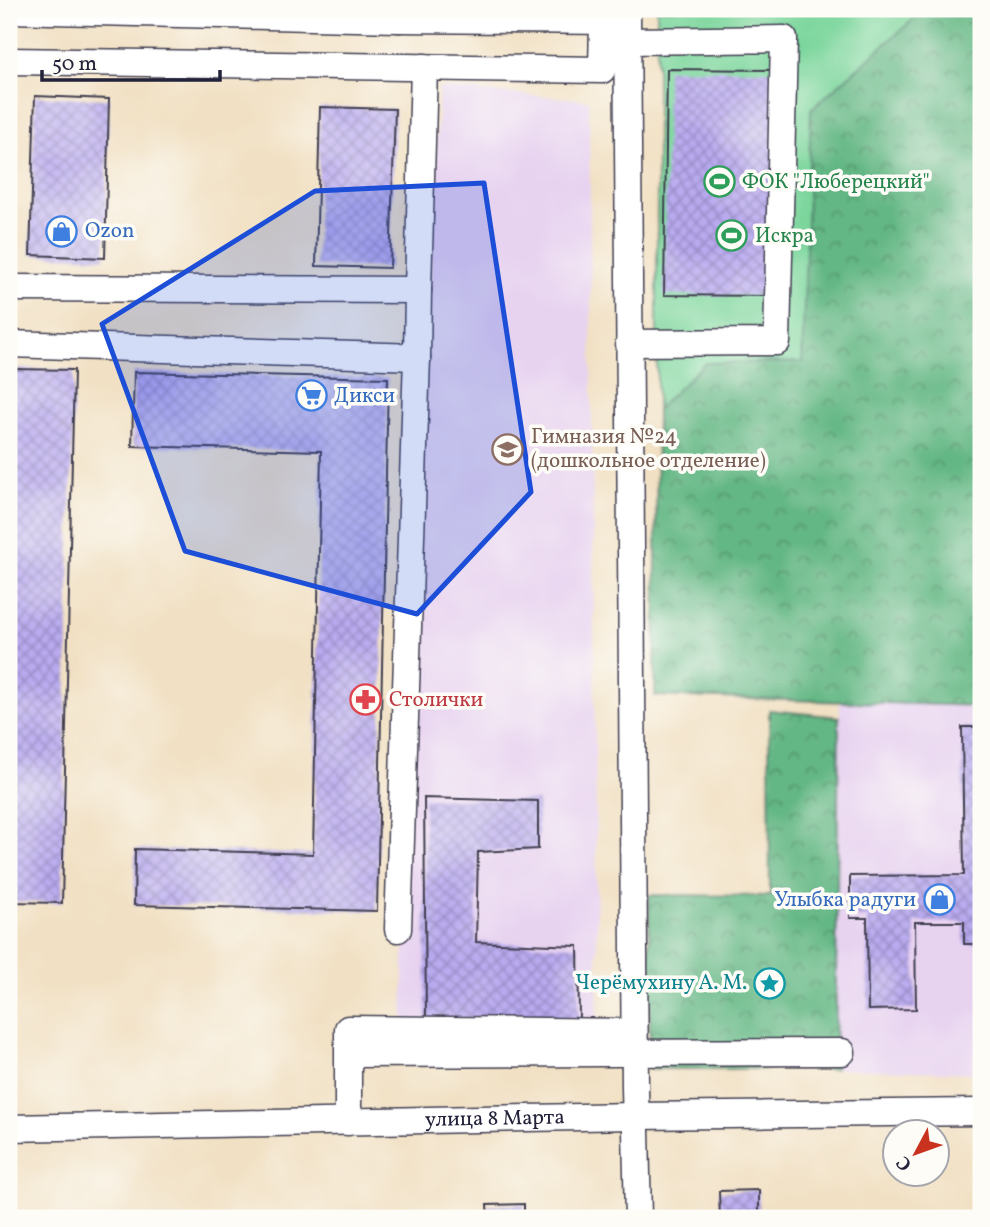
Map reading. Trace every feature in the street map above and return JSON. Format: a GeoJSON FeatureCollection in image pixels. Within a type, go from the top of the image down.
{"type":"FeatureCollection","features":[{"type":"Feature","properties":{"kind":"street"},"geometry":{"type":"LineString","coordinates":[[9,10],[399,14],[621,23],[784,39],[777,342],[629,343]]}},
{"type":"Feature","properties":{"kind":"street"},"geometry":{"type":"LineString","coordinates":[[9,61],[602,70],[621,23]]}},
{"type":"Feature","properties":{"kind":"street"},"geometry":{"type":"LineString","coordinates":[[621,23],[629,343],[638,1218]]}},
{"type":"Feature","properties":{"kind":"street"},"geometry":{"type":"LineString","coordinates":[[398,929],[425,67]]}},
{"type":"Feature","properties":{"kind":"street"},"geometry":{"type":"LineString","coordinates":[[9,288],[418,290]]}},
{"type":"Feature","properties":{"kind":"street"},"geometry":{"type":"LineString","coordinates":[[9,344],[417,357]]}},
{"type":"Feature","properties":{"kind":"street"},"geometry":{"type":"LineString","coordinates":[[348,1122],[349,1054],[635,1043],[842,1052]]}},
{"type":"Feature","properties":{"kind":"street","name":"улица 8 Марта"},"geometry":{"type":"LineString","coordinates":[[9,1128],[635,1115],[981,1112]]}},
{"type":"Feature","properties":{"kind":"highlighted area"},"geometry":{"type":"Polygon","coordinates":[[[484,183],[531,492],[417,614],[185,551],[102,324],[315,191],[484,183]]]}},
{"type":"Feature","properties":{"kind":"shaded area","name":"Гимназия №24 (дошкольное отделение)"},"geometry":{"type":"Polygon","coordinates":[[[439,88],[589,100],[598,1042],[403,1043],[405,839],[439,88]]]}},
{"type":"Feature","properties":{"kind":"shaded area"},"geometry":{"type":"Polygon","coordinates":[[[840,702],[981,706],[981,1073],[835,1069],[840,702]]]}},
{"type":"Feature","properties":{"kind":"green space","name":"Искра"},"geometry":{"type":"Polygon","coordinates":[[[657,9],[925,9],[811,109],[802,362],[705,363],[657,409],[657,9]]]}},
{"type":"Feature","properties":{"kind":"green space"},"geometry":{"type":"Polygon","coordinates":[[[925,9],[981,9],[981,706],[655,696],[657,409],[705,363],[802,362],[811,109],[925,9]]]}},
{"type":"Feature","properties":{"kind":"green space"},"geometry":{"type":"Polygon","coordinates":[[[769,710],[839,717],[835,1069],[650,1069],[649,895],[770,896],[769,710]]]}},
{"type":"Feature","properties":{"kind":"building","name":"ФОК \"Люберецкий\""},"geometry":{"type":"Polygon","coordinates":[[[667,69],[774,70],[772,296],[664,295],[667,69]]]}},
{"type":"Feature","properties":{"kind":"building"},"geometry":{"type":"Polygon","coordinates":[[[35,96],[109,99],[105,258],[30,255],[35,96]]]}},
{"type":"Feature","properties":{"kind":"building"},"geometry":{"type":"Polygon","coordinates":[[[320,107],[395,109],[390,268],[316,266],[320,107]]]}},
{"type":"Feature","properties":{"kind":"building"},"geometry":{"type":"Polygon","coordinates":[[[13,369],[74,370],[62,903],[9,902],[9,550],[13,369]]]}},
{"type":"Feature","properties":{"kind":"building"},"geometry":{"type":"Polygon","coordinates":[[[134,372],[388,378],[377,911],[134,905],[135,849],[313,854],[321,451],[132,446],[134,372]]]}},
{"type":"Feature","properties":{"kind":"building"},"geometry":{"type":"Polygon","coordinates":[[[962,727],[981,727],[981,944],[964,944],[964,922],[915,922],[916,1009],[868,1010],[867,918],[850,918],[850,876],[964,875],[962,727]]]}},
{"type":"Feature","properties":{"kind":"building"},"geometry":{"type":"Polygon","coordinates":[[[424,798],[538,801],[538,849],[478,852],[476,942],[578,946],[579,1018],[426,1019],[424,798]]]}},
{"type":"Feature","properties":{"kind":"building"},"geometry":{"type":"Polygon","coordinates":[[[759,1190],[759,1218],[720,1218],[719,1191],[759,1190]]]}},
{"type":"Feature","properties":{"kind":"building"},"geometry":{"type":"Polygon","coordinates":[[[524,1204],[524,1218],[488,1218],[487,1205],[524,1204]]]}},
{"type":"Feature","properties":{"kind":"place","name":"ФОК \"Люберецкий\""},"geometry":{"type":"Point","coordinates":[719,182]}},
{"type":"Feature","properties":{"kind":"place","name":"Ozon"},"geometry":{"type":"Point","coordinates":[62,231]}},
{"type":"Feature","properties":{"kind":"place","name":"Искра"},"geometry":{"type":"Point","coordinates":[732,236]}},
{"type":"Feature","properties":{"kind":"place","name":"Дикси"},"geometry":{"type":"Point","coordinates":[311,396]}},
{"type":"Feature","properties":{"kind":"place","name":"Гимназия №24 (дошкольное отделение)"},"geometry":{"type":"Point","coordinates":[508,449]}},
{"type":"Feature","properties":{"kind":"place","name":"Столички"},"geometry":{"type":"Point","coordinates":[366,700]}},
{"type":"Feature","properties":{"kind":"place","name":"Улыбка радуги"},"geometry":{"type":"Point","coordinates":[939,900]}},
{"type":"Feature","properties":{"kind":"place","name":"Черёмухину А. М."},"geometry":{"type":"Point","coordinates":[770,983]}}]}
